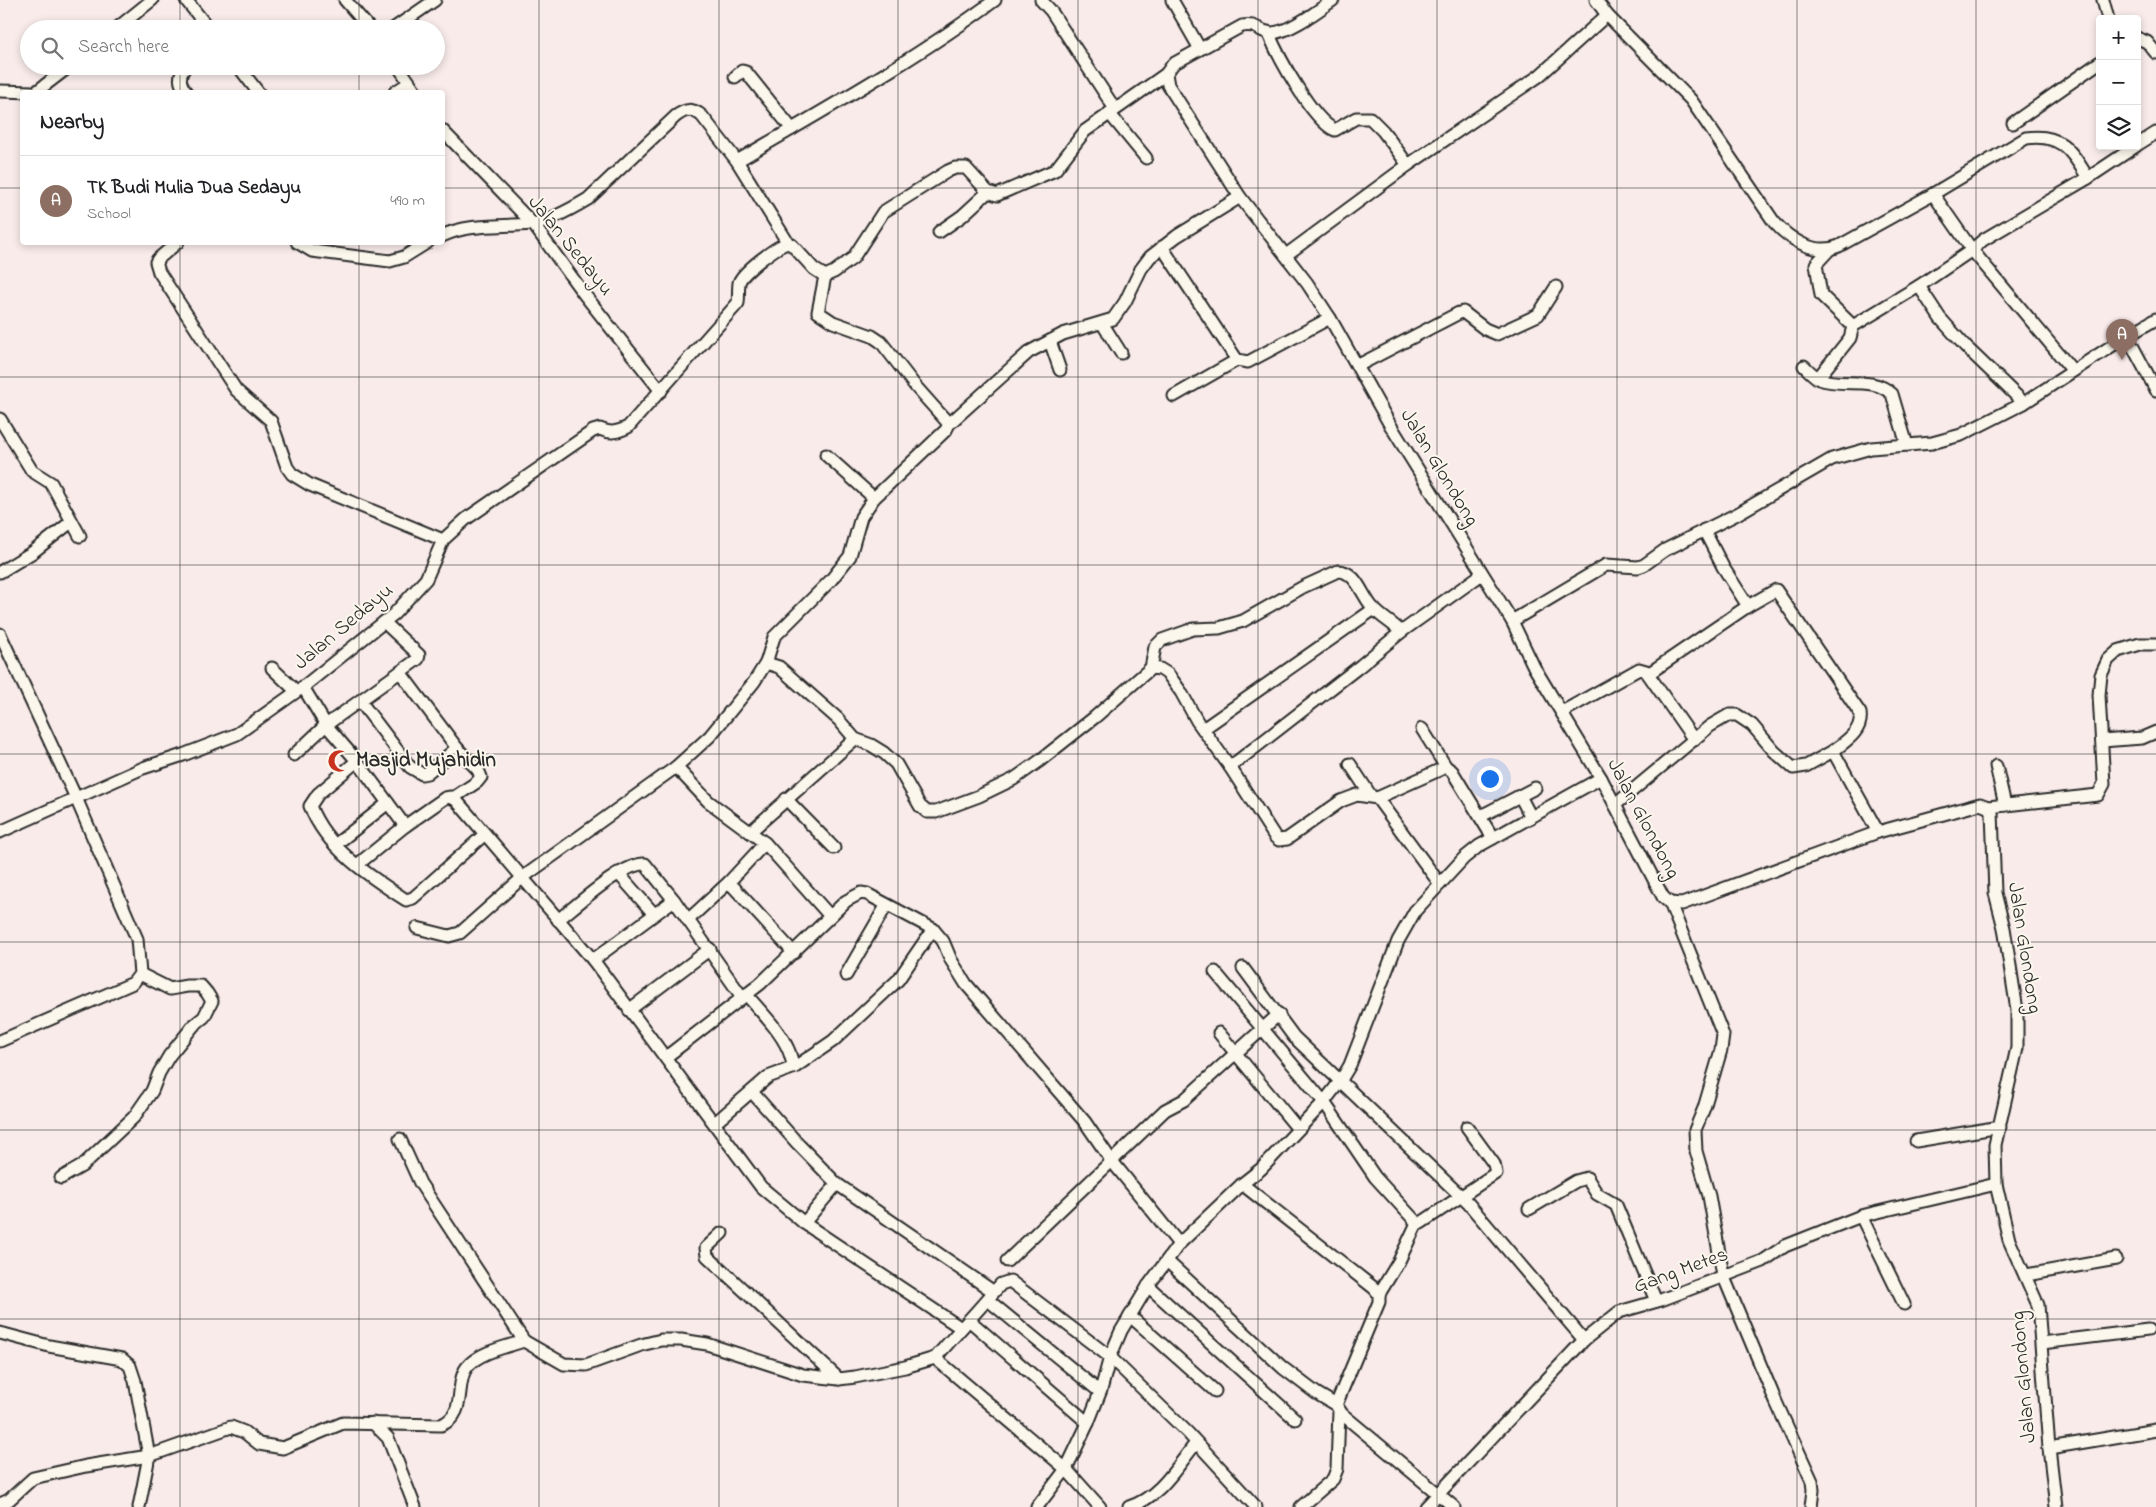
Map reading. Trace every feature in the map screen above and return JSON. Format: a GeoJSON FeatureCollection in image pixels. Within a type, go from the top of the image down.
{"type":"FeatureCollection","features":[{"type":"Feature","properties":{"kind":"street"},"geometry":{"type":"LineString","coordinates":[[127,20],[152,0]]}},
{"type":"Feature","properties":{"kind":"street"},"geometry":{"type":"LineString","coordinates":[[186,0],[202,20]]}},
{"type":"Feature","properties":{"kind":"street"},"geometry":{"type":"LineString","coordinates":[[345,0],[362,20]]}},
{"type":"Feature","properties":{"kind":"street"},"geometry":{"type":"LineString","coordinates":[[406,20],[435,0]]}},
{"type":"Feature","properties":{"kind":"street"},"geometry":{"type":"LineString","coordinates":[[737,161],[860,90],[959,27],[995,0]]}},
{"type":"Feature","properties":{"kind":"street"},"geometry":{"type":"LineString","coordinates":[[1041,0],[1051,11],[1112,111],[1146,158]]}},
{"type":"Feature","properties":{"kind":"street"},"geometry":{"type":"LineString","coordinates":[[1172,0],[1200,49]]}},
{"type":"Feature","properties":{"kind":"street"},"geometry":{"type":"LineString","coordinates":[[825,276],[834,272],[853,258],[883,212],[948,171],[955,168],[966,168],[988,192],[997,195],[1051,172],[1082,134],[1166,74],[1173,64],[1242,26],[1255,25],[1272,33],[1284,30],[1307,18],[1333,0]]}},
{"type":"Feature","properties":{"kind":"street"},"geometry":{"type":"LineString","coordinates":[[1596,0],[1607,15],[1691,100],[1768,214],[1784,233],[1797,242],[1829,250]]}},
{"type":"Feature","properties":{"kind":"street"},"geometry":{"type":"LineString","coordinates":[[2103,0],[2107,15]]}},
{"type":"Feature","properties":{"kind":"street"},"geometry":{"type":"LineString","coordinates":[[1286,255],[1408,165],[1539,76],[1607,15]]}},
{"type":"Feature","properties":{"kind":"street"},"geometry":{"type":"LineString","coordinates":[[1268,32],[1276,52],[1293,80],[1327,126],[1335,130],[1356,118],[1370,118],[1383,131],[1408,165]]}},
{"type":"Feature","properties":{"kind":"street"},"geometry":{"type":"LineString","coordinates":[[2141,39],[2147,42],[2156,54]]}},
{"type":"Feature","properties":{"kind":"street"},"geometry":{"type":"LineString","coordinates":[[2013,122],[2096,65]]}},
{"type":"Feature","properties":{"kind":"street"},"geometry":{"type":"LineString","coordinates":[[735,77],[742,71],[746,72],[792,129]]}},
{"type":"Feature","properties":{"kind":"street","name":"Jalan Glondong"},"geometry":{"type":"LineString","coordinates":[[1166,74],[1168,85],[1240,197],[1286,255],[1330,318],[1389,423],[1512,621],[1534,667],[1602,778],[1663,897],[1670,903],[1682,904],[1878,832],[1980,804],[1988,807],[1994,818],[1995,893],[2004,928],[2018,1010],[2017,1048],[1995,1145],[1996,1184],[2009,1240],[2038,1305],[2049,1448],[2056,1507]]}},
{"type":"Feature","properties":{"kind":"street"},"geometry":{"type":"LineString","coordinates":[[39,90],[58,75]]}},
{"type":"Feature","properties":{"kind":"street"},"geometry":{"type":"LineString","coordinates":[[180,75],[181,85],[185,90]]}},
{"type":"Feature","properties":{"kind":"street"},"geometry":{"type":"LineString","coordinates":[[245,75],[256,90]]}},
{"type":"Feature","properties":{"kind":"street"},"geometry":{"type":"LineString","coordinates":[[404,75],[413,88]]}},
{"type":"Feature","properties":{"kind":"street"},"geometry":{"type":"LineString","coordinates":[[0,90],[20,91]]}},
{"type":"Feature","properties":{"kind":"street"},"geometry":{"type":"LineString","coordinates":[[445,235],[482,226],[533,224],[571,209],[588,199],[676,116],[689,110],[695,110],[702,116],[737,161],[788,243],[792,244],[814,269],[825,276]]}},
{"type":"Feature","properties":{"kind":"street","name":"Jalan Sedayu"},"geometry":{"type":"LineString","coordinates":[[445,133],[533,224],[584,294],[661,391]]}},
{"type":"Feature","properties":{"kind":"street"},"geometry":{"type":"LineString","coordinates":[[2141,143],[2156,133]]}},
{"type":"Feature","properties":{"kind":"street"},"geometry":{"type":"LineString","coordinates":[[1853,326],[1820,293],[1816,264],[1829,250],[1933,194],[2026,138],[2039,136],[2055,140],[2070,149],[2088,178]]}},
{"type":"Feature","properties":{"kind":"street"},"geometry":{"type":"LineString","coordinates":[[1818,378],[1850,338],[1853,326],[1919,286],[1972,250],[1983,240],[2088,178],[2130,150]]}},
{"type":"Feature","properties":{"kind":"street"},"geometry":{"type":"LineString","coordinates":[[939,232],[962,216],[988,192]]}},
{"type":"Feature","properties":{"kind":"street"},"geometry":{"type":"LineString","coordinates":[[1933,194],[1972,250],[2073,371]]}},
{"type":"Feature","properties":{"kind":"street"},"geometry":{"type":"LineString","coordinates":[[417,928],[449,936],[455,935],[522,878],[676,767],[716,729],[739,703],[766,663],[774,637],[831,580],[850,556],[860,517],[874,498],[946,430],[949,424],[1004,377],[1029,352],[1064,334],[1113,319],[1120,311],[1141,269],[1150,257],[1177,236],[1240,197]]}},
{"type":"Feature","properties":{"kind":"street","name":"Jalan Sedayu"},"geometry":{"type":"LineString","coordinates":[[0,832],[143,768],[183,756],[237,734],[300,689],[394,614],[426,579],[442,540],[466,520],[593,431],[600,429],[606,432],[614,432],[628,426],[738,303],[739,282],[742,276],[774,249],[788,243]]}},
{"type":"Feature","properties":{"kind":"street"},"geometry":{"type":"LineString","coordinates":[[174,245],[156,262],[159,272],[236,390],[271,421],[287,467],[292,474],[310,485],[442,540]]}},
{"type":"Feature","properties":{"kind":"street"},"geometry":{"type":"LineString","coordinates":[[302,245],[312,251],[390,260],[404,257],[423,245]]}},
{"type":"Feature","properties":{"kind":"street"},"geometry":{"type":"LineString","coordinates":[[1162,247],[1237,360]]}},
{"type":"Feature","properties":{"kind":"street"},"geometry":{"type":"LineString","coordinates":[[825,276],[818,312],[833,322],[872,336],[881,342],[916,387],[949,424]]}},
{"type":"Feature","properties":{"kind":"street"},"geometry":{"type":"LineString","coordinates":[[1919,286],[1940,318],[1966,347],[2024,403]]}},
{"type":"Feature","properties":{"kind":"street"},"geometry":{"type":"LineString","coordinates":[[1357,366],[1459,312],[1463,312],[1492,333],[1503,332],[1538,315],[1556,287]]}},
{"type":"Feature","properties":{"kind":"street"},"geometry":{"type":"LineString","coordinates":[[1174,396],[1237,360],[1248,362],[1330,318]]}},
{"type":"Feature","properties":{"kind":"street"},"geometry":{"type":"LineString","coordinates":[[1512,621],[1606,565],[1638,567],[1644,565],[1665,550],[1737,514],[1832,459],[1871,448],[1932,443],[1961,435],[2024,403],[2156,319]]}},
{"type":"Feature","properties":{"kind":"street"},"geometry":{"type":"LineString","coordinates":[[1102,323],[1121,353]]}},
{"type":"Feature","properties":{"kind":"street"},"geometry":{"type":"LineString","coordinates":[[2127,336],[2156,390]]}},
{"type":"Feature","properties":{"kind":"street"},"geometry":{"type":"LineString","coordinates":[[1050,341],[1060,370]]}},
{"type":"Feature","properties":{"kind":"street"},"geometry":{"type":"LineString","coordinates":[[1804,366],[1818,378],[1842,383],[1871,383],[1886,388],[1892,394],[1907,445]]}},
{"type":"Feature","properties":{"kind":"street"},"geometry":{"type":"LineString","coordinates":[[0,419],[32,471],[51,483],[80,536]]}},
{"type":"Feature","properties":{"kind":"street"},"geometry":{"type":"LineString","coordinates":[[826,455],[874,498]]}},
{"type":"Feature","properties":{"kind":"street"},"geometry":{"type":"LineString","coordinates":[[0,572],[33,552],[71,522]]}},
{"type":"Feature","properties":{"kind":"street"},"geometry":{"type":"LineString","coordinates":[[1704,530],[1723,567],[1748,606]]}},
{"type":"Feature","properties":{"kind":"street"},"geometry":{"type":"LineString","coordinates":[[766,663],[779,667],[838,719],[855,739],[870,744],[884,753],[896,764],[920,806],[927,812],[936,812],[958,806],[1014,779],[1088,723],[1151,668],[1155,647],[1162,640],[1193,629],[1219,628],[1243,621],[1303,587],[1338,570],[1351,575],[1374,609],[1401,632]]}},
{"type":"Feature","properties":{"kind":"street"},"geometry":{"type":"LineString","coordinates":[[1230,767],[1353,672],[1401,632],[1482,574]]}},
{"type":"Feature","properties":{"kind":"street"},"geometry":{"type":"LineString","coordinates":[[1615,804],[1721,718],[1728,715],[1737,715],[1752,725],[1774,751],[1794,768],[1806,766],[1833,752],[1856,731],[1861,719],[1860,713],[1776,590],[1748,606],[1648,674]]}},
{"type":"Feature","properties":{"kind":"street"},"geometry":{"type":"LineString","coordinates":[[1203,729],[1374,609]]}},
{"type":"Feature","properties":{"kind":"street"},"geometry":{"type":"LineString","coordinates":[[294,755],[326,725],[415,662],[419,655],[384,622]]}},
{"type":"Feature","properties":{"kind":"street"},"geometry":{"type":"LineString","coordinates":[[0,634],[76,798],[137,939],[140,974],[133,983],[0,1041]]}},
{"type":"Feature","properties":{"kind":"street"},"geometry":{"type":"LineString","coordinates":[[1988,807],[2098,795],[2104,784],[2099,695],[2101,675],[2108,660],[2118,650],[2140,644],[2156,644]]}},
{"type":"Feature","properties":{"kind":"street"},"geometry":{"type":"LineString","coordinates":[[272,668],[300,689],[405,826]]}},
{"type":"Feature","properties":{"kind":"street"},"geometry":{"type":"LineString","coordinates":[[1151,668],[1160,669],[1168,674],[1274,837],[1279,840],[1287,839],[1341,801],[1357,794],[1374,797],[1446,767]]}},
{"type":"Feature","properties":{"kind":"street"},"geometry":{"type":"LineString","coordinates":[[1562,712],[1639,669],[1646,671],[1694,740]]}},
{"type":"Feature","properties":{"kind":"street"},"geometry":{"type":"LineString","coordinates":[[357,865],[405,826],[445,798],[454,798],[481,777],[478,770],[457,748],[400,672]]}},
{"type":"Feature","properties":{"kind":"street"},"geometry":{"type":"LineString","coordinates":[[360,701],[410,767],[417,772],[427,773],[457,748]]}},
{"type":"Feature","properties":{"kind":"street"},"geometry":{"type":"LineString","coordinates":[[1422,729],[1446,767],[1452,771],[1494,838]]}},
{"type":"Feature","properties":{"kind":"street"},"geometry":{"type":"LineString","coordinates":[[2102,742],[2142,738],[2156,732]]}},
{"type":"Feature","properties":{"kind":"street"},"geometry":{"type":"LineString","coordinates":[[750,832],[855,739]]}},
{"type":"Feature","properties":{"kind":"street"},"geometry":{"type":"LineString","coordinates":[[1833,752],[1878,832]]}},
{"type":"Feature","properties":{"kind":"street"},"geometry":{"type":"LineString","coordinates":[[357,762],[318,794],[310,806],[313,814],[335,845],[357,865],[373,878],[409,900],[485,834]]}},
{"type":"Feature","properties":{"kind":"street"},"geometry":{"type":"LineString","coordinates":[[1350,764],[1440,884]]}},
{"type":"Feature","properties":{"kind":"street"},"geometry":{"type":"LineString","coordinates":[[1996,766],[2005,805]]}},
{"type":"Feature","properties":{"kind":"street"},"geometry":{"type":"LineString","coordinates":[[676,767],[708,801],[765,843],[830,916]]}},
{"type":"Feature","properties":{"kind":"street"},"geometry":{"type":"LineString","coordinates":[[1038,1507],[1066,1469],[1088,1423],[1100,1392],[1110,1357],[1130,1316],[1148,1286],[1179,1244],[1242,1184],[1261,1169],[1324,1102],[1341,1080],[1350,1065],[1398,941],[1415,911],[1464,858],[1479,846],[1602,778]]}},
{"type":"Feature","properties":{"kind":"street"},"geometry":{"type":"LineString","coordinates":[[1481,816],[1535,788]]}},
{"type":"Feature","properties":{"kind":"street"},"geometry":{"type":"LineString","coordinates":[[1520,796],[1531,817]]}},
{"type":"Feature","properties":{"kind":"street"},"geometry":{"type":"LineString","coordinates":[[454,798],[593,960],[761,1187],[804,1223],[965,1324],[1088,1423]]}},
{"type":"Feature","properties":{"kind":"street"},"geometry":{"type":"LineString","coordinates":[[786,799],[834,848]]}},
{"type":"Feature","properties":{"kind":"street"},"geometry":{"type":"LineString","coordinates":[[335,845],[388,804]]}},
{"type":"Feature","properties":{"kind":"street"},"geometry":{"type":"LineString","coordinates":[[688,920],[729,882],[765,843]]}},
{"type":"Feature","properties":{"kind":"street"},"geometry":{"type":"LineString","coordinates":[[558,920],[618,873],[636,864],[645,864],[674,900],[744,996],[778,1034],[788,1050],[790,1060],[795,1067]]}},
{"type":"Feature","properties":{"kind":"street"},"geometry":{"type":"LineString","coordinates":[[618,873],[654,914]]}},
{"type":"Feature","properties":{"kind":"street"},"geometry":{"type":"LineString","coordinates":[[729,882],[794,953]]}},
{"type":"Feature","properties":{"kind":"street"},"geometry":{"type":"LineString","coordinates":[[666,1057],[744,996],[794,953],[846,901],[860,894],[873,897],[886,906],[932,929],[943,941],[951,960],[966,984],[1085,1122],[1111,1160],[1179,1244]]}},
{"type":"Feature","properties":{"kind":"street"},"geometry":{"type":"LineString","coordinates":[[593,960],[674,900]]}},
{"type":"Feature","properties":{"kind":"street"},"geometry":{"type":"LineString","coordinates":[[1670,903],[1723,1035],[1721,1050],[1704,1108],[1695,1130],[1696,1151],[1709,1196],[1723,1275],[1776,1402],[1812,1481],[1811,1507]]}},
{"type":"Feature","properties":{"kind":"street"},"geometry":{"type":"LineString","coordinates":[[846,975],[886,906]]}},
{"type":"Feature","properties":{"kind":"street"},"geometry":{"type":"LineString","coordinates":[[714,1123],[768,1077],[795,1067],[833,1041],[898,980],[932,929]]}},
{"type":"Feature","properties":{"kind":"street"},"geometry":{"type":"LineString","coordinates":[[629,1010],[710,948]]}},
{"type":"Feature","properties":{"kind":"street"},"geometry":{"type":"LineString","coordinates":[[1243,968],[1279,1014],[1283,1024],[1462,1196],[1584,1340]]}},
{"type":"Feature","properties":{"kind":"street"},"geometry":{"type":"LineString","coordinates":[[1215,972],[1324,1102],[1375,1177],[1417,1223]]}},
{"type":"Feature","properties":{"kind":"street"},"geometry":{"type":"LineString","coordinates":[[61,1178],[82,1166],[134,1117],[148,1098],[169,1056],[210,1008],[212,1001],[208,993],[201,986],[170,989],[140,974]]}},
{"type":"Feature","properties":{"kind":"street"},"geometry":{"type":"LineString","coordinates":[[1007,1261],[1165,1110],[1184,1100],[1279,1014]]}},
{"type":"Feature","properties":{"kind":"street"},"geometry":{"type":"LineString","coordinates":[[1219,1033],[1298,1129]]}},
{"type":"Feature","properties":{"kind":"street"},"geometry":{"type":"LineString","coordinates":[[752,1092],[836,1184],[991,1296],[1100,1392]]}},
{"type":"Feature","properties":{"kind":"street"},"geometry":{"type":"LineString","coordinates":[[1301,1507],[1333,1479],[1337,1469],[1338,1408],[1379,1302],[1379,1294],[1399,1261],[1417,1223],[1495,1175],[1497,1170],[1467,1127]]}},
{"type":"Feature","properties":{"kind":"street"},"geometry":{"type":"LineString","coordinates":[[1916,1141],[2000,1127]]}},
{"type":"Feature","properties":{"kind":"street"},"geometry":{"type":"LineString","coordinates":[[400,1139],[420,1183],[524,1341],[564,1364],[586,1365],[641,1344],[661,1340],[681,1340],[707,1344],[803,1375],[839,1379],[905,1367],[935,1358],[1004,1282],[1014,1282],[1110,1357],[1167,1412],[1256,1507]]}},
{"type":"Feature","properties":{"kind":"street"},"geometry":{"type":"LineString","coordinates":[[1529,1209],[1576,1181],[1587,1178],[1597,1194],[1616,1205],[1656,1302]]}},
{"type":"Feature","properties":{"kind":"street"},"geometry":{"type":"LineString","coordinates":[[804,1223],[836,1184]]}},
{"type":"Feature","properties":{"kind":"street"},"geometry":{"type":"LineString","coordinates":[[1242,1184],[1374,1288],[1379,1294]]}},
{"type":"Feature","properties":{"kind":"street","name":"Gang Metes"},"geometry":{"type":"LineString","coordinates":[[1426,1507],[1584,1340],[1619,1312],[1656,1302],[1763,1261],[1785,1246],[1860,1216],[1996,1184]]}},
{"type":"Feature","properties":{"kind":"street"},"geometry":{"type":"LineString","coordinates":[[1860,1216],[1904,1304]]}},
{"type":"Feature","properties":{"kind":"street"},"geometry":{"type":"LineString","coordinates":[[722,1233],[706,1248],[707,1256],[839,1379]]}},
{"type":"Feature","properties":{"kind":"street"},"geometry":{"type":"LineString","coordinates":[[2026,1275],[2116,1259]]}},
{"type":"Feature","properties":{"kind":"street"},"geometry":{"type":"LineString","coordinates":[[1166,1261],[1283,1368],[1338,1408],[1454,1507]]}},
{"type":"Feature","properties":{"kind":"street"},"geometry":{"type":"LineString","coordinates":[[1148,1286],[1295,1419]]}},
{"type":"Feature","properties":{"kind":"street"},"geometry":{"type":"LineString","coordinates":[[1130,1316],[1215,1391]]}},
{"type":"Feature","properties":{"kind":"street"},"geometry":{"type":"LineString","coordinates":[[2042,1343],[2148,1330]]}},
{"type":"Feature","properties":{"kind":"street"},"geometry":{"type":"LineString","coordinates":[[0,1333],[49,1346],[122,1359],[130,1366],[135,1381],[149,1456],[138,1507]]}},
{"type":"Feature","properties":{"kind":"street"},"geometry":{"type":"LineString","coordinates":[[0,1504],[9,1500],[33,1478],[86,1466],[149,1456],[231,1428],[244,1432],[260,1444],[283,1448],[342,1423],[435,1425],[449,1422],[456,1412],[466,1368],[483,1355],[524,1341]]}},
{"type":"Feature","properties":{"kind":"street"},"geometry":{"type":"LineString","coordinates":[[935,1358],[1066,1469],[1100,1507]]}},
{"type":"Feature","properties":{"kind":"street"},"geometry":{"type":"LineString","coordinates":[[373,1423],[388,1438],[415,1507]]}},
{"type":"Feature","properties":{"kind":"street"},"geometry":{"type":"LineString","coordinates":[[2049,1448],[2156,1430]]}},
{"type":"Feature","properties":{"kind":"street"},"geometry":{"type":"LineString","coordinates":[[1128,1507],[1148,1499],[1157,1492],[1196,1443]]}},
{"type":"Feature","properties":{"kind":"place","name":"TK Budi Mulia Dua Sedayu"},"geometry":{"type":"Point","coordinates":[2122,360]}},
{"type":"Feature","properties":{"kind":"place","name":"Masjid Mujahidin"},"geometry":{"type":"Point","coordinates":[339,761]}}]}
